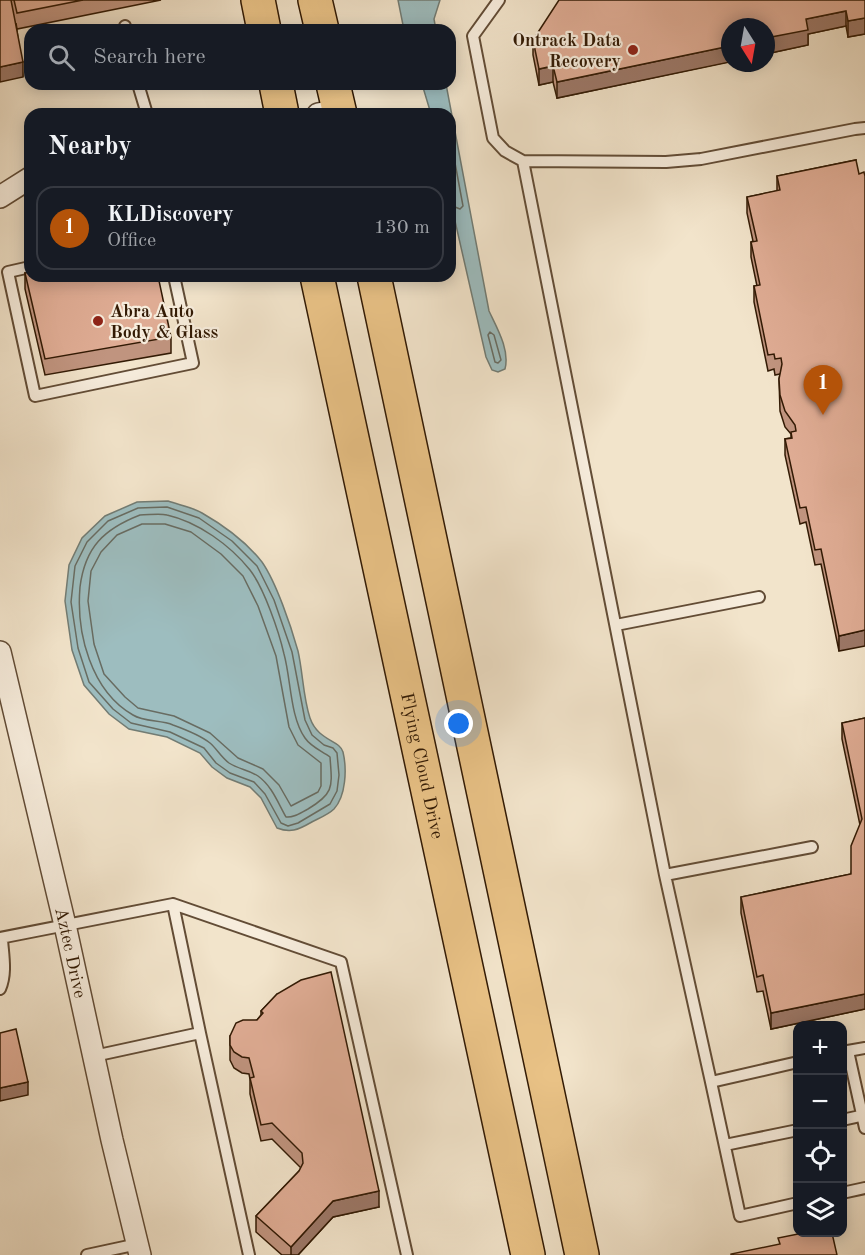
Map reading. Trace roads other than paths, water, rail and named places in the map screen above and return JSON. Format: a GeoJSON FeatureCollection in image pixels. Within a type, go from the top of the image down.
{"type":"FeatureCollection","features":[{"type":"Feature","properties":{"kind":"main road"},"geometry":{"type":"LineString","coordinates":[[258,0],[263,24]]}},
{"type":"Feature","properties":{"kind":"main road"},"geometry":{"type":"LineString","coordinates":[[315,0],[321,24]]}},
{"type":"Feature","properties":{"kind":"main road"},"geometry":{"type":"LineString","coordinates":[[277,90],[281,108]]}},
{"type":"Feature","properties":{"kind":"main road","name":"Flying Cloud Drive"},"geometry":{"type":"LineString","coordinates":[[318,282],[528,1255]]}},
{"type":"Feature","properties":{"kind":"main road"},"geometry":{"type":"LineString","coordinates":[[375,282],[582,1255]]}},
{"type":"Feature","properties":{"kind":"street"},"geometry":{"type":"LineString","coordinates":[[0,197],[24,182]]}},
{"type":"Feature","properties":{"kind":"street","name":"Aztec Drive"},"geometry":{"type":"LineString","coordinates":[[0,652],[139,1249]]}},
{"type":"Feature","properties":{"kind":"lane"},"geometry":{"type":"LineString","coordinates":[[499,0],[473,36],[493,138],[505,151],[523,161],[666,162],[701,159],[865,128]]}},
{"type":"Feature","properties":{"kind":"lane"},"geometry":{"type":"LineString","coordinates":[[140,90],[145,108]]}},
{"type":"Feature","properties":{"kind":"lane"},"geometry":{"type":"LineString","coordinates":[[523,161],[665,875],[740,1216],[793,1204]]}},
{"type":"Feature","properties":{"kind":"lane"},"geometry":{"type":"LineString","coordinates":[[24,268],[8,272],[35,396],[193,363],[175,282]]}},
{"type":"Feature","properties":{"kind":"lane"},"geometry":{"type":"LineString","coordinates":[[616,625],[759,597]]}},
{"type":"Feature","properties":{"kind":"lane"},"geometry":{"type":"LineString","coordinates":[[665,875],[812,847]]}},
{"type":"Feature","properties":{"kind":"lane"},"geometry":{"type":"LineString","coordinates":[[173,904],[249,1255]]}},
{"type":"Feature","properties":{"kind":"lane"},"geometry":{"type":"LineString","coordinates":[[0,988],[3,982],[4,961],[1,939],[173,904],[341,962],[407,1255]]}},
{"type":"Feature","properties":{"kind":"lane"},"geometry":{"type":"LineString","coordinates":[[94,1056],[200,1033]]}},
{"type":"Feature","properties":{"kind":"lane"},"geometry":{"type":"LineString","coordinates":[[847,1052],[865,1048]]}},
{"type":"Feature","properties":{"kind":"lane"},"geometry":{"type":"LineString","coordinates":[[847,1059],[864,1115],[865,1128]]}},
{"type":"Feature","properties":{"kind":"lane"},"geometry":{"type":"LineString","coordinates":[[711,1082],[793,1063]]}},
{"type":"Feature","properties":{"kind":"lane"},"geometry":{"type":"LineString","coordinates":[[847,1119],[864,1115]]}},
{"type":"Feature","properties":{"kind":"lane"},"geometry":{"type":"LineString","coordinates":[[725,1145],[793,1131]]}},
{"type":"Feature","properties":{"kind":"lane"},"geometry":{"type":"LineString","coordinates":[[847,1192],[865,1188]]}},
{"type":"Feature","properties":{"kind":"lane"},"geometry":{"type":"LineString","coordinates":[[87,1255],[139,1249]]}},
{"type":"Feature","properties":{"kind":"water"},"geometry":{"type":"Polygon","coordinates":[[[398,0],[440,0],[434,19],[435,24],[403,24],[398,0]]]}},
{"type":"Feature","properties":{"kind":"water"},"geometry":{"type":"Polygon","coordinates":[[[424,90],[447,90],[451,108],[429,108],[424,90]]]}},
{"type":"Feature","properties":{"kind":"water"},"geometry":{"type":"Polygon","coordinates":[[[456,137],[489,311],[506,354],[505,369],[498,372],[492,370],[486,357],[456,225],[456,137]]]}},
{"type":"Feature","properties":{"kind":"water"},"geometry":{"type":"Polygon","coordinates":[[[168,501],[198,511],[234,535],[262,562],[278,592],[298,651],[310,718],[323,736],[341,748],[344,759],[343,790],[338,804],[329,813],[302,827],[294,830],[277,828],[261,798],[250,787],[227,778],[212,767],[200,753],[167,737],[129,729],[109,714],[84,685],[72,650],[65,601],[69,565],[82,538],[105,516],[137,502],[168,501]]]}},
{"type":"Feature","properties":{"kind":"place","name":"Ontrack Data Recovery"},"geometry":{"type":"Point","coordinates":[633,50]}},
{"type":"Feature","properties":{"kind":"place","name":"Abra Auto Body & Glass"},"geometry":{"type":"Point","coordinates":[98,321]}},
{"type":"Feature","properties":{"kind":"place","name":"KLDiscovery"},"geometry":{"type":"Point","coordinates":[823,415]}}]}
